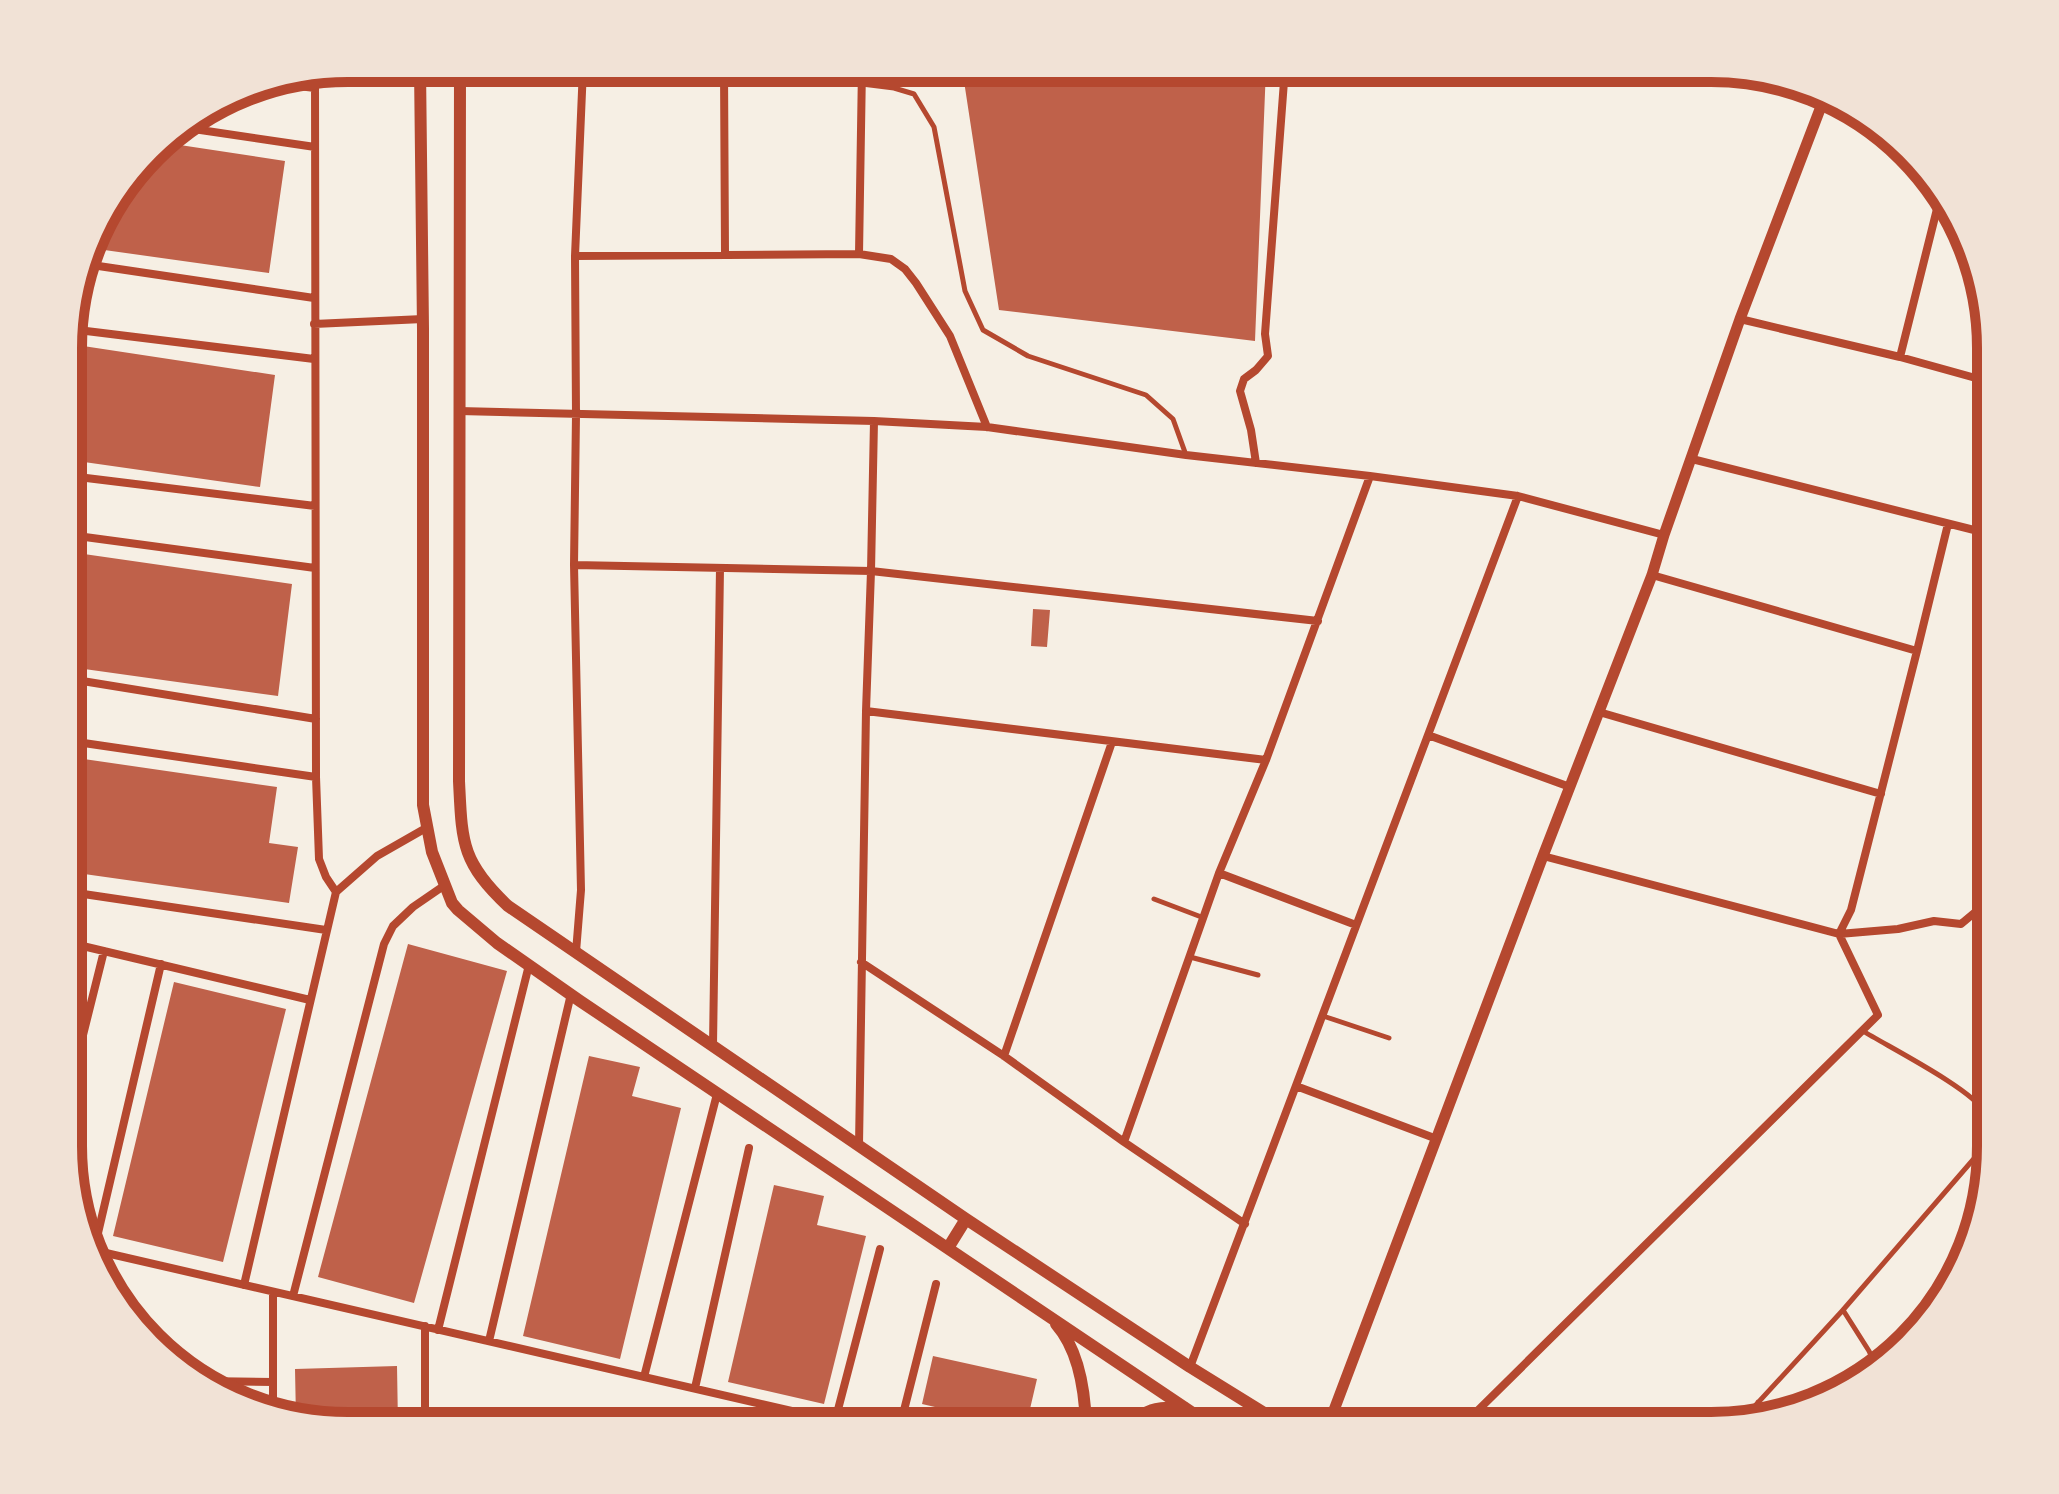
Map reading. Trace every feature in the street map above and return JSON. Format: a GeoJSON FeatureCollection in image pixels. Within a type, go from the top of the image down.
{"type":"FeatureCollection","features":[{"type":"Feature","properties":{"kind":"main road"},"geometry":{"type":"LineString","coordinates":[[420,82],[423,805],[432,852],[452,903],[497,943],[571,994],[1191,1412]]}},
{"type":"Feature","properties":{"kind":"main road"},"geometry":{"type":"LineString","coordinates":[[460,82],[459,781],[463,841],[473,866],[489,888],[508,906],[966,1219],[1262,1412]]}},
{"type":"Feature","properties":{"kind":"main road"},"geometry":{"type":"LineString","coordinates":[[948,1248],[966,1219]]}},
{"type":"Feature","properties":{"kind":"main road"},"geometry":{"type":"LineString","coordinates":[[1042,1310],[1060,1329],[1073,1356],[1082,1387],[1085,1412]]}},
{"type":"Feature","properties":{"kind":"main road"},"geometry":{"type":"LineString","coordinates":[[1146,1412],[1152,1408],[1184,1407]]}},
{"type":"Feature","properties":{"kind":"street"},"geometry":{"type":"LineString","coordinates":[[576,952],[581,890],[574,565],[575,256],[582,82]]}},
{"type":"Feature","properties":{"kind":"street"},"geometry":{"type":"LineString","coordinates":[[724,82],[725,254]]}},
{"type":"Feature","properties":{"kind":"street"},"geometry":{"type":"LineString","coordinates":[[1256,463],[1240,391],[1244,379],[1268,356],[1265,334],[1284,83]]}},
{"type":"Feature","properties":{"kind":"street"},"geometry":{"type":"LineString","coordinates":[[315,84],[316,777],[319,859],[336,892]]}},
{"type":"Feature","properties":{"kind":"street"},"geometry":{"type":"LineString","coordinates":[[859,254],[862,84]]}},
{"type":"Feature","properties":{"kind":"street"},"geometry":{"type":"LineString","coordinates":[[301,86],[315,88]]}},
{"type":"Feature","properties":{"kind":"street"},"geometry":{"type":"LineString","coordinates":[[1333,1412],[1652,575],[1740,319],[1821,106]]}},
{"type":"Feature","properties":{"kind":"street"},"geometry":{"type":"LineString","coordinates":[[197,130],[315,147]]}},
{"type":"Feature","properties":{"kind":"street"},"geometry":{"type":"LineString","coordinates":[[1900,357],[1937,209]]}},
{"type":"Feature","properties":{"kind":"street"},"geometry":{"type":"LineString","coordinates":[[575,256],[859,254],[891,259],[905,269],[916,283],[950,336],[987,427]]}},
{"type":"Feature","properties":{"kind":"street"},"geometry":{"type":"LineString","coordinates":[[95,265],[314,298]]}},
{"type":"Feature","properties":{"kind":"street"},"geometry":{"type":"LineString","coordinates":[[314,324],[423,319]]}},
{"type":"Feature","properties":{"kind":"street"},"geometry":{"type":"LineString","coordinates":[[1740,319],[1976,378]]}},
{"type":"Feature","properties":{"kind":"street"},"geometry":{"type":"LineString","coordinates":[[83,331],[314,359]]}},
{"type":"Feature","properties":{"kind":"street"},"geometry":{"type":"LineString","coordinates":[[459,411],[874,421],[987,427],[1518,496],[1664,535]]}},
{"type":"Feature","properties":{"kind":"street"},"geometry":{"type":"LineString","coordinates":[[859,1145],[874,421]]}},
{"type":"Feature","properties":{"kind":"street"},"geometry":{"type":"LineString","coordinates":[[1692,459],[1976,531]]}},
{"type":"Feature","properties":{"kind":"street"},"geometry":{"type":"LineString","coordinates":[[1124,1142],[1219,873],[1266,760],[1370,476]]}},
{"type":"Feature","properties":{"kind":"street"},"geometry":{"type":"LineString","coordinates":[[82,477],[315,506]]}},
{"type":"Feature","properties":{"kind":"street"},"geometry":{"type":"LineString","coordinates":[[1190,1367],[1518,496]]}},
{"type":"Feature","properties":{"kind":"street"},"geometry":{"type":"LineString","coordinates":[[1839,934],[1851,910],[1948,524]]}},
{"type":"Feature","properties":{"kind":"street"},"geometry":{"type":"LineString","coordinates":[[82,537],[315,568]]}},
{"type":"Feature","properties":{"kind":"street"},"geometry":{"type":"LineString","coordinates":[[574,565],[871,571],[1318,621]]}},
{"type":"Feature","properties":{"kind":"street"},"geometry":{"type":"LineString","coordinates":[[713,1045],[720,568]]}},
{"type":"Feature","properties":{"kind":"street"},"geometry":{"type":"LineString","coordinates":[[1652,575],[1917,651]]}},
{"type":"Feature","properties":{"kind":"street"},"geometry":{"type":"LineString","coordinates":[[82,681],[316,719]]}},
{"type":"Feature","properties":{"kind":"street"},"geometry":{"type":"LineString","coordinates":[[866,711],[1266,760]]}},
{"type":"Feature","properties":{"kind":"street"},"geometry":{"type":"LineString","coordinates":[[1599,712],[1881,794]]}},
{"type":"Feature","properties":{"kind":"street"},"geometry":{"type":"LineString","coordinates":[[1428,735],[1570,787]]}},
{"type":"Feature","properties":{"kind":"street"},"geometry":{"type":"LineString","coordinates":[[1004,1056],[1112,742]]}},
{"type":"Feature","properties":{"kind":"street"},"geometry":{"type":"LineString","coordinates":[[82,743],[316,777]]}},
{"type":"Feature","properties":{"kind":"street"},"geometry":{"type":"LineString","coordinates":[[244,1285],[336,892],[377,856],[426,828]]}},
{"type":"Feature","properties":{"kind":"street"},"geometry":{"type":"LineString","coordinates":[[1543,856],[1839,934],[1898,929],[1934,921],[1961,924],[1976,912]]}},
{"type":"Feature","properties":{"kind":"street"},"geometry":{"type":"LineString","coordinates":[[1219,873],[1356,925]]}},
{"type":"Feature","properties":{"kind":"street"},"geometry":{"type":"LineString","coordinates":[[293,1296],[384,944],[393,926],[403,916],[445,885]]}},
{"type":"Feature","properties":{"kind":"street"},"geometry":{"type":"LineString","coordinates":[[83,894],[326,930]]}},
{"type":"Feature","properties":{"kind":"street"},"geometry":{"type":"LineString","coordinates":[[1476,1412],[1878,1015],[1839,934]]}},
{"type":"Feature","properties":{"kind":"street"},"geometry":{"type":"LineString","coordinates":[[83,946],[310,1000]]}},
{"type":"Feature","properties":{"kind":"street"},"geometry":{"type":"LineString","coordinates":[[83,1036],[104,951]]}},
{"type":"Feature","properties":{"kind":"street"},"geometry":{"type":"LineString","coordinates":[[861,962],[1004,1056],[1245,1224]]}},
{"type":"Feature","properties":{"kind":"street"},"geometry":{"type":"LineString","coordinates":[[97,1234],[161,964]]}},
{"type":"Feature","properties":{"kind":"street"},"geometry":{"type":"LineString","coordinates":[[438,1330],[529,965]]}},
{"type":"Feature","properties":{"kind":"street"},"geometry":{"type":"LineString","coordinates":[[489,1341],[571,994]]}},
{"type":"Feature","properties":{"kind":"street"},"geometry":{"type":"LineString","coordinates":[[1296,1086],[1437,1139]]}},
{"type":"Feature","properties":{"kind":"street"},"geometry":{"type":"LineString","coordinates":[[644,1377],[717,1094]]}},
{"type":"Feature","properties":{"kind":"street"},"geometry":{"type":"LineString","coordinates":[[695,1388],[749,1148]]}},
{"type":"Feature","properties":{"kind":"street"},"geometry":{"type":"LineString","coordinates":[[838,1411],[880,1249]]}},
{"type":"Feature","properties":{"kind":"street"},"geometry":{"type":"LineString","coordinates":[[104,1253],[794,1411]]}},
{"type":"Feature","properties":{"kind":"street"},"geometry":{"type":"LineString","coordinates":[[904,1411],[936,1284]]}},
{"type":"Feature","properties":{"kind":"street"},"geometry":{"type":"LineString","coordinates":[[273,1292],[273,1401]]}},
{"type":"Feature","properties":{"kind":"street"},"geometry":{"type":"LineString","coordinates":[[425,1326],[425,1411]]}},
{"type":"Feature","properties":{"kind":"street"},"geometry":{"type":"LineString","coordinates":[[224,1381],[273,1382]]}},
{"type":"Feature","properties":{"kind":"lane"},"geometry":{"type":"LineString","coordinates":[[862,84],[914,94],[934,127],[965,291],[983,330],[1028,356],[1146,395],[1173,419],[1186,455]]}},
{"type":"Feature","properties":{"kind":"lane"},"geometry":{"type":"LineString","coordinates":[[1154,899],[1204,918]]}},
{"type":"Feature","properties":{"kind":"lane"},"geometry":{"type":"LineString","coordinates":[[1190,957],[1258,975]]}},
{"type":"Feature","properties":{"kind":"lane"},"geometry":{"type":"LineString","coordinates":[[1323,1016],[1389,1038]]}},
{"type":"Feature","properties":{"kind":"lane"},"geometry":{"type":"LineString","coordinates":[[1862,1031],[1971,1095],[1976,1101]]}},
{"type":"Feature","properties":{"kind":"lane"},"geometry":{"type":"LineString","coordinates":[[1752,1409],[1843,1310],[1976,1156]]}},
{"type":"Feature","properties":{"kind":"lane"},"geometry":{"type":"LineString","coordinates":[[1843,1310],[1872,1358]]}},
{"type":"Feature","properties":{"kind":"lane"},"geometry":{"type":"LineString","coordinates":[[1758,1402],[1761,1407]]}},
{"type":"Feature","properties":{"kind":"building"},"geometry":{"type":"Polygon","coordinates":[[[964,82],[1265,83],[1255,341],[999,310],[964,82]]]}},
{"type":"Feature","properties":{"kind":"building"},"geometry":{"type":"Polygon","coordinates":[[[177,145],[285,161],[269,273],[101,249],[137,186],[177,145]]]}},
{"type":"Feature","properties":{"kind":"building"},"geometry":{"type":"Polygon","coordinates":[[[82,346],[275,375],[260,487],[82,462],[82,346]]]}},
{"type":"Feature","properties":{"kind":"building"},"geometry":{"type":"Polygon","coordinates":[[[82,554],[292,584],[278,696],[82,669],[82,554]]]}},
{"type":"Feature","properties":{"kind":"building"},"geometry":{"type":"Polygon","coordinates":[[[1033,609],[1050,610],[1047,647],[1031,646],[1033,609]]]}},
{"type":"Feature","properties":{"kind":"building"},"geometry":{"type":"Polygon","coordinates":[[[83,759],[277,787],[269,843],[298,847],[289,903],[83,874],[83,759]]]}},
{"type":"Feature","properties":{"kind":"building"},"geometry":{"type":"Polygon","coordinates":[[[408,944],[507,971],[414,1303],[318,1277],[408,944]]]}},
{"type":"Feature","properties":{"kind":"building"},"geometry":{"type":"Polygon","coordinates":[[[174,982],[286,1009],[223,1262],[113,1236],[174,982]]]}},
{"type":"Feature","properties":{"kind":"building"},"geometry":{"type":"Polygon","coordinates":[[[589,1056],[640,1067],[632,1096],[681,1108],[620,1359],[523,1336],[589,1056]]]}},
{"type":"Feature","properties":{"kind":"building"},"geometry":{"type":"Polygon","coordinates":[[[774,1185],[824,1196],[817,1225],[866,1236],[824,1404],[728,1382],[774,1185]]]}},
{"type":"Feature","properties":{"kind":"building"},"geometry":{"type":"Polygon","coordinates":[[[933,1356],[1037,1379],[1029,1412],[954,1411],[922,1404],[933,1356]]]}},
{"type":"Feature","properties":{"kind":"building"},"geometry":{"type":"Polygon","coordinates":[[[397,1366],[398,1411],[331,1411],[296,1407],[295,1369],[397,1366]]]}}]}
